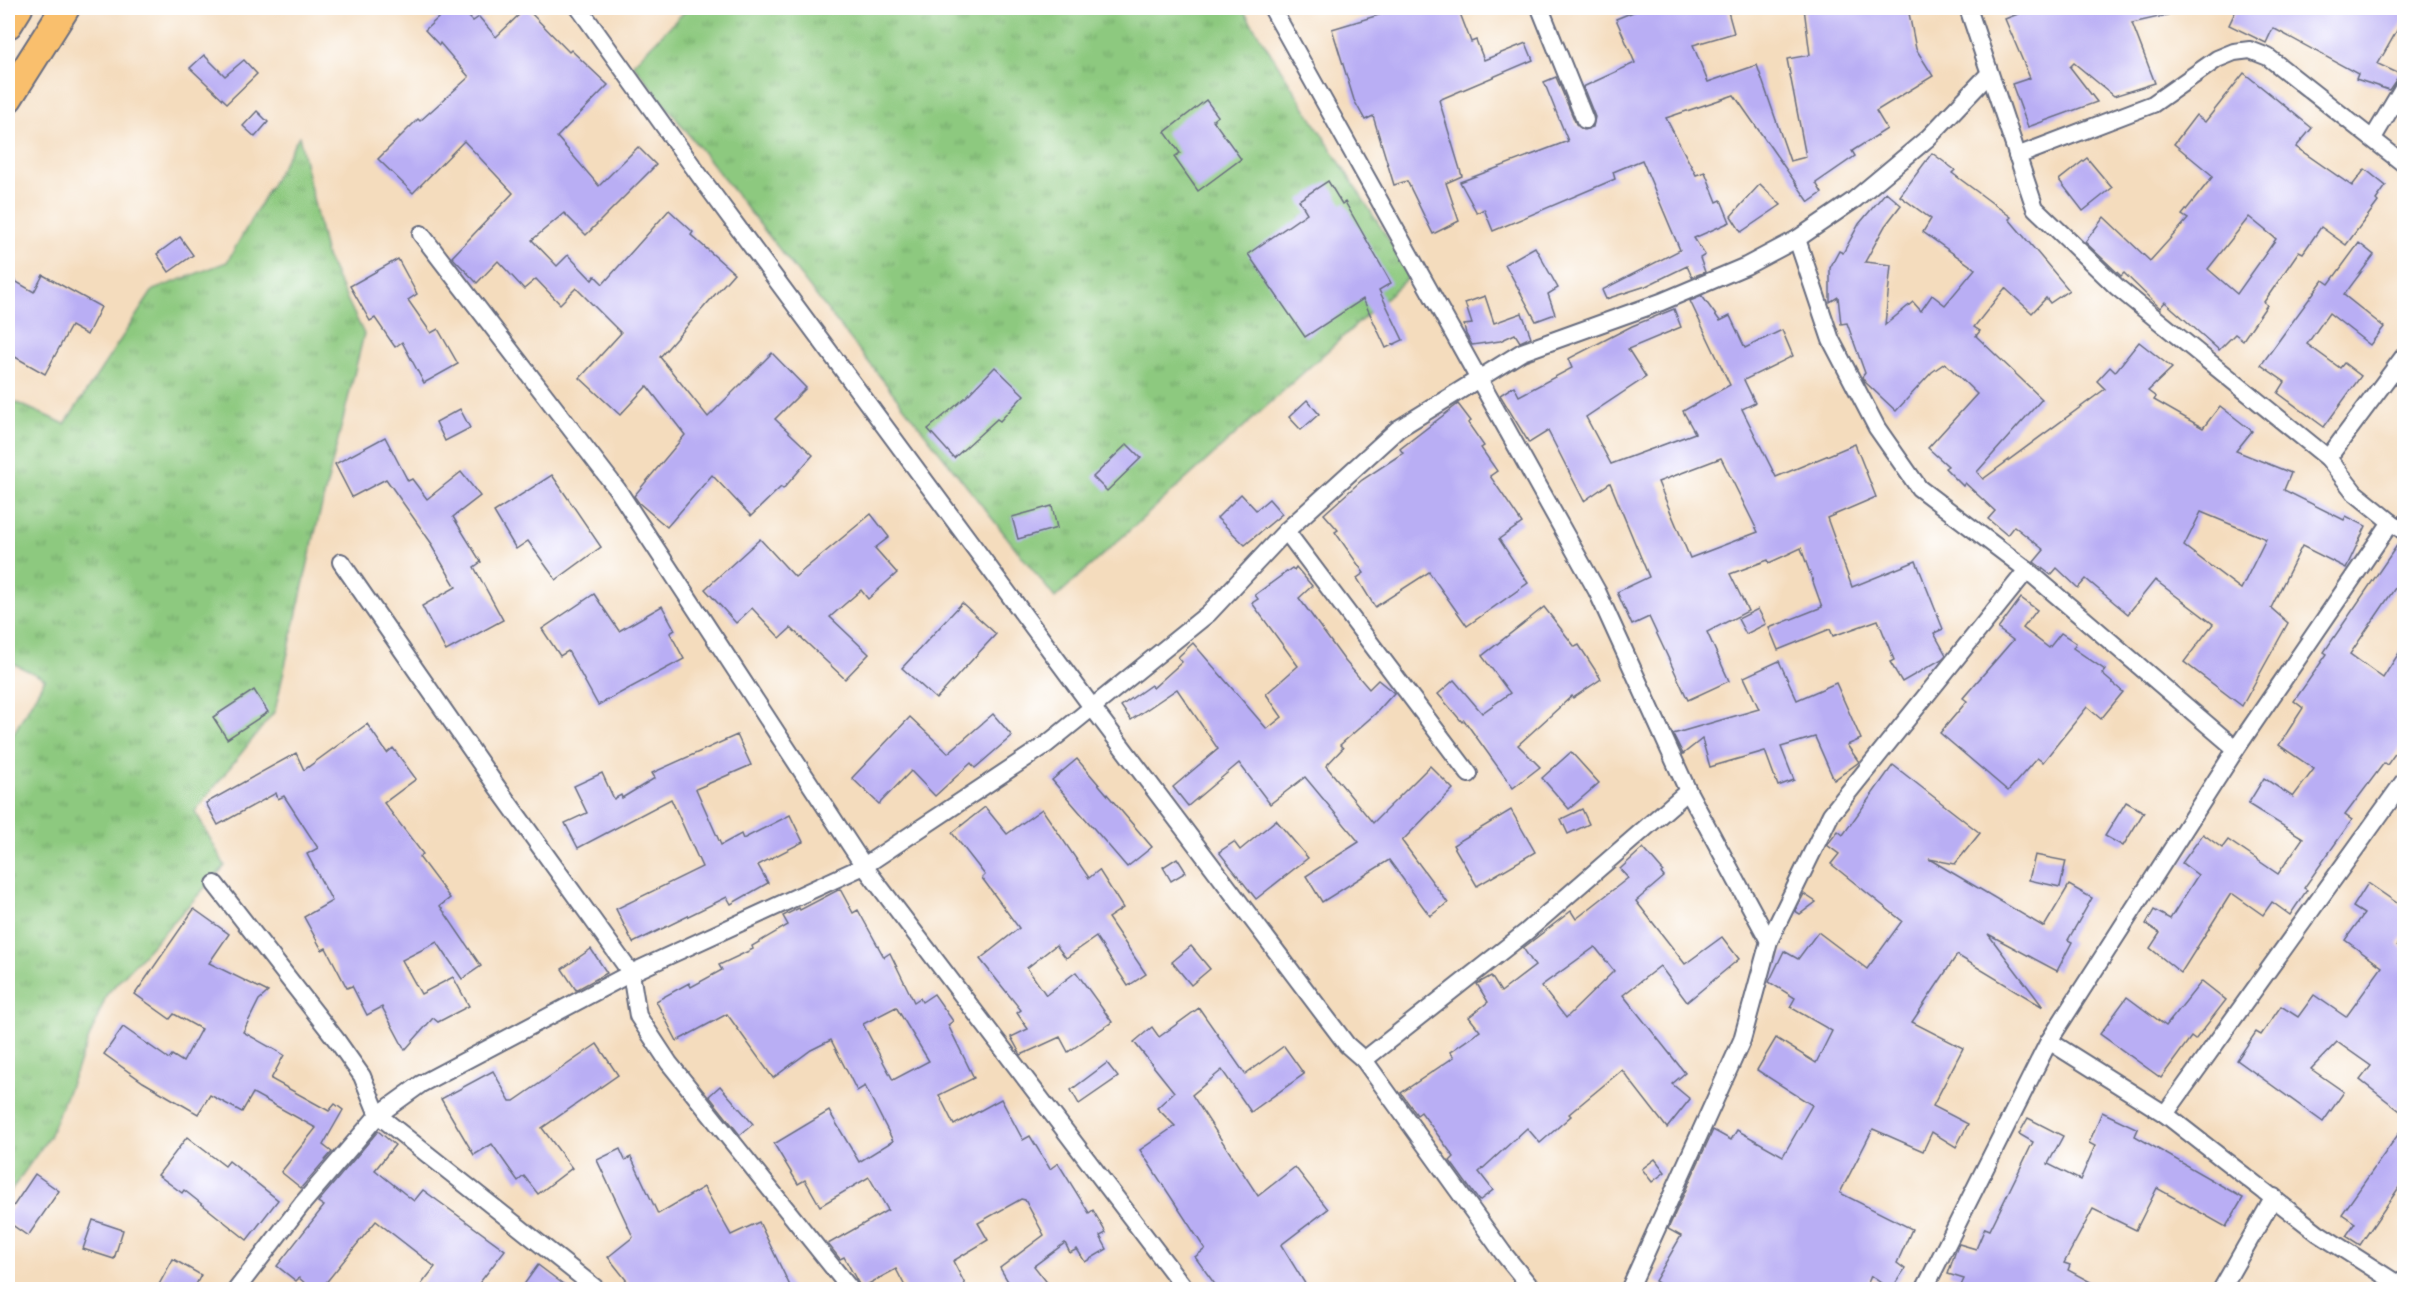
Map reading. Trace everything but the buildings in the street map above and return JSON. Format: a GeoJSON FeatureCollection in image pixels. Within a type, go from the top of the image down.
{"type":"FeatureCollection","features":[{"type":"Feature","properties":{"kind":"highway"},"geometry":{"type":"LineString","coordinates":[[8,24],[18,8]]}},
{"type":"Feature","properties":{"kind":"highway"},"geometry":{"type":"LineString","coordinates":[[8,98],[65,8]]}},
{"type":"Feature","properties":{"kind":"street"},"geometry":{"type":"LineString","coordinates":[[579,8],[714,196],[1092,707],[1347,1045],[1364,1060],[1503,1253],[1533,1290]]}},
{"type":"Feature","properties":{"kind":"street"},"geometry":{"type":"LineString","coordinates":[[1272,8],[1597,591],[1688,791],[1769,940]]}},
{"type":"Feature","properties":{"kind":"street"},"geometry":{"type":"LineString","coordinates":[[1540,8],[1585,120]]}},
{"type":"Feature","properties":{"kind":"street"},"geometry":{"type":"LineString","coordinates":[[1924,1290],[2049,1041],[2236,749],[2398,526],[2355,493],[2328,458],[2101,271],[2035,207],[1968,8]]}},
{"type":"Feature","properties":{"kind":"street"},"geometry":{"type":"LineString","coordinates":[[2018,156],[2152,104],[2217,60],[2234,51],[2250,50],[2268,57],[2404,164]]}},
{"type":"Feature","properties":{"kind":"street"},"geometry":{"type":"LineString","coordinates":[[236,1290],[302,1204],[378,1116],[421,1084],[631,973],[864,866],[1047,744],[1209,613],[1286,531],[1398,429],[1478,377],[1522,352],[1661,302],[1746,266],[1797,238],[1854,200],[1928,138],[1989,74]]}},
{"type":"Feature","properties":{"kind":"street"},"geometry":{"type":"LineString","coordinates":[[2373,138],[2404,86]]}},
{"type":"Feature","properties":{"kind":"street"},"geometry":{"type":"LineString","coordinates":[[422,234],[616,489],[864,866],[1186,1290]]}},
{"type":"Feature","properties":{"kind":"street"},"geometry":{"type":"LineString","coordinates":[[1797,238],[1831,340],[1877,428],[1919,488],[2027,570],[2236,749]]}},
{"type":"Feature","properties":{"kind":"street"},"geometry":{"type":"LineString","coordinates":[[2328,458],[2404,356]]}},
{"type":"Feature","properties":{"kind":"street"},"geometry":{"type":"LineString","coordinates":[[1286,531],[1469,774]]}},
{"type":"Feature","properties":{"kind":"street"},"geometry":{"type":"LineString","coordinates":[[341,562],[631,973],[638,1016],[669,1063],[851,1290]]}},
{"type":"Feature","properties":{"kind":"street"},"geometry":{"type":"LineString","coordinates":[[1629,1290],[1742,1040],[1769,940],[1831,814],[2027,570]]}},
{"type":"Feature","properties":{"kind":"street"},"geometry":{"type":"LineString","coordinates":[[2165,1114],[2404,781]]}},
{"type":"Feature","properties":{"kind":"street"},"geometry":{"type":"LineString","coordinates":[[1364,1060],[1526,932],[1688,791]]}},
{"type":"Feature","properties":{"kind":"street"},"geometry":{"type":"LineString","coordinates":[[215,884],[362,1076],[378,1116],[598,1290]]}},
{"type":"Feature","properties":{"kind":"street"},"geometry":{"type":"LineString","coordinates":[[2049,1041],[2165,1114],[2318,1233],[2402,1281]]}},
{"type":"Feature","properties":{"kind":"street"},"geometry":{"type":"LineString","coordinates":[[2221,1290],[2274,1197]]}},
{"type":"Feature","properties":{"kind":"green space"},"geometry":{"type":"Polygon","coordinates":[[[688,8],[1242,8],[1411,275],[1055,598],[633,64],[688,8]]]}},
{"type":"Feature","properties":{"kind":"green space"},"geometry":{"type":"Polygon","coordinates":[[[299,136],[326,256],[364,334],[313,541],[275,711],[195,811],[225,866],[107,994],[49,1137],[8,1195],[8,743],[45,679],[8,661],[8,399],[65,424],[153,290],[227,262],[299,136]]]}}]}
